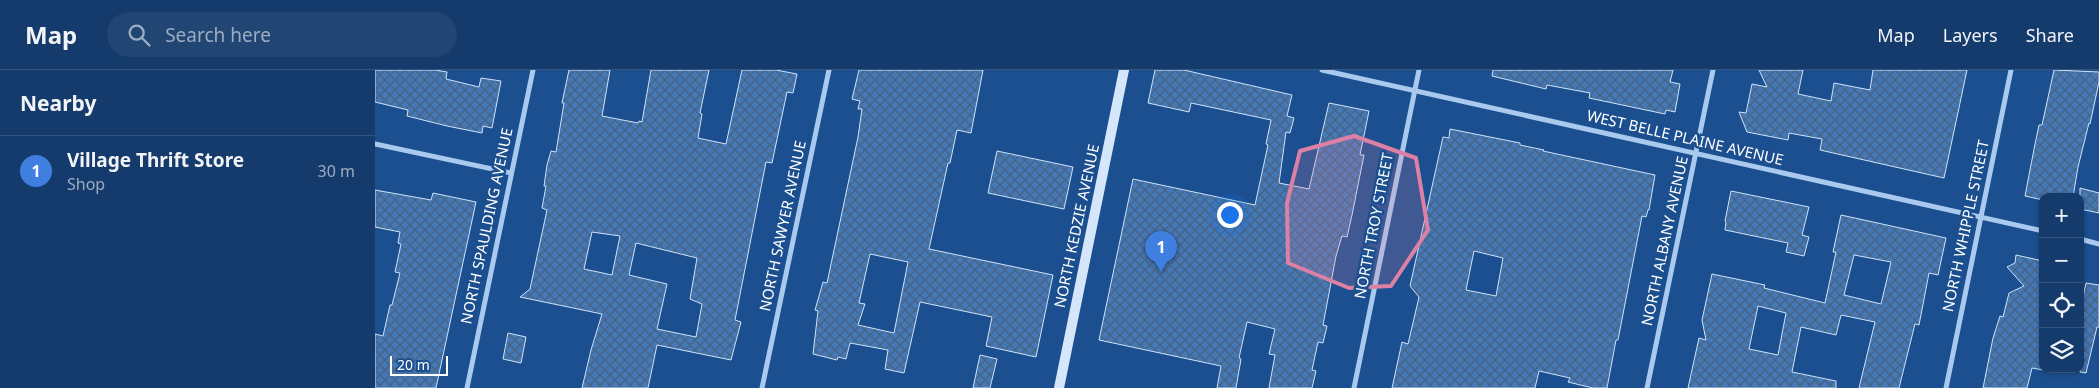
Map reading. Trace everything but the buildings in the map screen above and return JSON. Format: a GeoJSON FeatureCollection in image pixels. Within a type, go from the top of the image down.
{"type":"FeatureCollection","features":[{"type":"Feature","properties":{"kind":"main road","name":"NORTH KEDZIE AVENUE"},"geometry":{"type":"LineString","coordinates":[[1059,388],[1124,70]]}},
{"type":"Feature","properties":{"kind":"street","name":"NORTH SPAULDING AVENUE"},"geometry":{"type":"LineString","coordinates":[[467,388],[533,70]]}},
{"type":"Feature","properties":{"kind":"street","name":"NORTH SAWYER AVENUE"},"geometry":{"type":"LineString","coordinates":[[762,388],[829,70]]}},
{"type":"Feature","properties":{"kind":"street","name":"WEST BELLE PLAINE AVENUE"},"geometry":{"type":"LineString","coordinates":[[1322,70],[2039,230]]}},
{"type":"Feature","properties":{"kind":"street","name":"NORTH TROY STREET"},"geometry":{"type":"LineString","coordinates":[[1354,388],[1419,70]]}},
{"type":"Feature","properties":{"kind":"street","name":"NORTH ALBANY AVENUE"},"geometry":{"type":"LineString","coordinates":[[1647,388],[1713,70]]}},
{"type":"Feature","properties":{"kind":"street","name":"NORTH WHIPPLE STREET"},"geometry":{"type":"LineString","coordinates":[[1946,388],[2011,70]]}},
{"type":"Feature","properties":{"kind":"street"},"geometry":{"type":"LineString","coordinates":[[375,144],[511,173]]}},
{"type":"Feature","properties":{"kind":"street"},"geometry":{"type":"LineString","coordinates":[[2084,240],[2099,244]]}},
{"type":"Feature","properties":{"kind":"highlighted area"},"geometry":{"type":"Polygon","coordinates":[[[1354,136],[1416,158],[1428,230],[1391,286],[1349,288],[1288,263],[1287,203],[1300,151],[1354,136]]]}},
{"type":"Feature","properties":{"kind":"place","name":"Village Thrift Store"},"geometry":{"type":"Point","coordinates":[1161,272]}}]}
